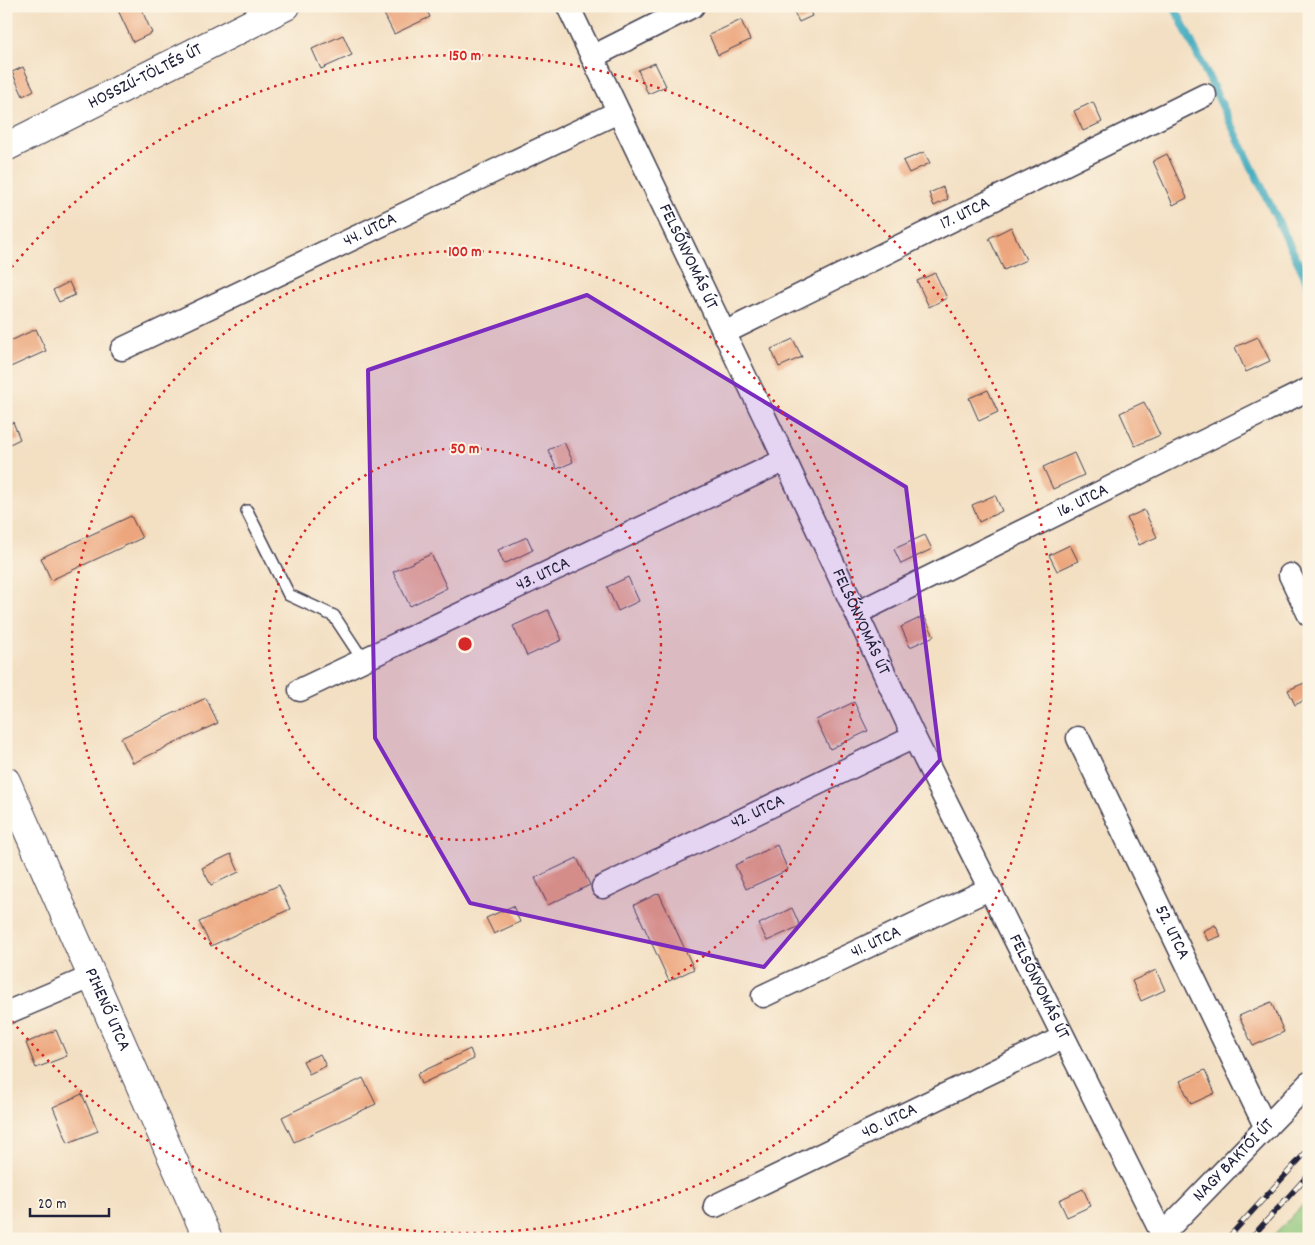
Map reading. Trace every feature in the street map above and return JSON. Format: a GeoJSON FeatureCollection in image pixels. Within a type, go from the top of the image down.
{"type":"FeatureCollection","features":[{"type":"Feature","properties":{"kind":"street","name":"HOSSZÚ-TÖLTÉS ÚT"},"geometry":{"type":"LineString","coordinates":[[6,147],[286,6]]}},
{"type":"Feature","properties":{"kind":"street","name":"FELSŐNYOMÁS ÚT"},"geometry":{"type":"LineString","coordinates":[[568,6],[786,460],[914,737],[1160,1237]]}},
{"type":"Feature","properties":{"kind":"street"},"geometry":{"type":"LineString","coordinates":[[592,57],[693,6]]}},
{"type":"Feature","properties":{"kind":"street","name":"17. UTCA"},"geometry":{"type":"LineString","coordinates":[[724,333],[1205,95]]}},
{"type":"Feature","properties":{"kind":"street","name":"44. UTCA"},"geometry":{"type":"LineString","coordinates":[[122,349],[618,112]]}},
{"type":"Feature","properties":{"kind":"street","name":"16. UTCA"},"geometry":{"type":"LineString","coordinates":[[857,613],[1309,389]]}},
{"type":"Feature","properties":{"kind":"street","name":"43. UTCA"},"geometry":{"type":"LineString","coordinates":[[300,690],[786,460]]}},
{"type":"Feature","properties":{"kind":"street"},"geometry":{"type":"LineString","coordinates":[[1290,575],[1309,615]]}},
{"type":"Feature","properties":{"kind":"street","name":"42. UTCA"},"geometry":{"type":"LineString","coordinates":[[603,887],[914,737]]}},
{"type":"Feature","properties":{"kind":"street","name":"52. UTCA"},"geometry":{"type":"LineString","coordinates":[[1078,738],[1266,1128]]}},
{"type":"Feature","properties":{"kind":"street","name":"PIHENŐ UTCA"},"geometry":{"type":"LineString","coordinates":[[6,781],[208,1239]]}},
{"type":"Feature","properties":{"kind":"street","name":"41. UTCA"},"geometry":{"type":"LineString","coordinates":[[763,996],[989,888]]}},
{"type":"Feature","properties":{"kind":"street"},"geometry":{"type":"LineString","coordinates":[[6,1013],[91,977]]}},
{"type":"Feature","properties":{"kind":"street","name":"40. UTCA"},"geometry":{"type":"LineString","coordinates":[[715,1206],[1062,1038]]}},
{"type":"Feature","properties":{"kind":"street","name":"NAGY BAKTÓI ÚT"},"geometry":{"type":"LineString","coordinates":[[1160,1237],[1309,1083]]}},
{"type":"Feature","properties":{"kind":"lane"},"geometry":{"type":"LineString","coordinates":[[247,512],[289,595],[334,616],[363,660]]}},
{"type":"Feature","properties":{"kind":"highlighted area"},"geometry":{"type":"Polygon","coordinates":[[[587,295],[906,487],[940,760],[764,967],[470,903],[375,738],[368,370],[587,295]]]}},
{"type":"Feature","properties":{"kind":"green space"},"geometry":{"type":"Polygon","coordinates":[[[1309,1198],[1309,1239],[1271,1239],[1309,1198]]]}},
{"type":"Feature","properties":{"kind":"building"},"geometry":{"type":"Polygon","coordinates":[[[116,6],[140,6],[152,33],[133,42],[116,6]]]}},
{"type":"Feature","properties":{"kind":"building"},"geometry":{"type":"Polygon","coordinates":[[[399,6],[425,6],[430,17],[394,34],[384,14],[399,6]]]}},
{"type":"Feature","properties":{"kind":"building"},"geometry":{"type":"Polygon","coordinates":[[[791,6],[808,6],[812,16],[799,22],[791,6]]]}},
{"type":"Feature","properties":{"kind":"building"},"geometry":{"type":"Polygon","coordinates":[[[741,20],[750,40],[718,55],[709,35],[741,20]]]}},
{"type":"Feature","properties":{"kind":"building"},"geometry":{"type":"Polygon","coordinates":[[[343,35],[352,55],[321,69],[312,49],[343,35]]]}},
{"type":"Feature","properties":{"kind":"building"},"geometry":{"type":"Polygon","coordinates":[[[655,63],[666,86],[648,94],[638,70],[655,63]]]}},
{"type":"Feature","properties":{"kind":"building"},"geometry":{"type":"Polygon","coordinates":[[[23,67],[34,90],[23,96],[12,72],[23,67]]]}},
{"type":"Feature","properties":{"kind":"building"},"geometry":{"type":"Polygon","coordinates":[[[1093,102],[1102,122],[1083,131],[1074,111],[1093,102]]]}},
{"type":"Feature","properties":{"kind":"building"},"geometry":{"type":"Polygon","coordinates":[[[924,152],[930,163],[909,173],[903,161],[924,152]]]}},
{"type":"Feature","properties":{"kind":"building"},"geometry":{"type":"Polygon","coordinates":[[[1167,154],[1187,198],[1173,205],[1153,161],[1167,154]]]}},
{"type":"Feature","properties":{"kind":"building"},"geometry":{"type":"Polygon","coordinates":[[[943,187],[948,199],[934,206],[929,193],[943,187]]]}},
{"type":"Feature","properties":{"kind":"building"},"geometry":{"type":"Polygon","coordinates":[[[1011,227],[1026,260],[1004,270],[989,238],[1011,227]]]}},
{"type":"Feature","properties":{"kind":"building"},"geometry":{"type":"Polygon","coordinates":[[[935,273],[947,298],[929,307],[917,281],[935,273]]]}},
{"type":"Feature","properties":{"kind":"building"},"geometry":{"type":"Polygon","coordinates":[[[69,282],[75,295],[59,302],[53,290],[69,282]]]}},
{"type":"Feature","properties":{"kind":"building"},"geometry":{"type":"Polygon","coordinates":[[[36,329],[46,351],[6,369],[6,343],[36,329]]]}},
{"type":"Feature","properties":{"kind":"building"},"geometry":{"type":"Polygon","coordinates":[[[1258,337],[1270,361],[1246,372],[1235,347],[1258,337]]]}},
{"type":"Feature","properties":{"kind":"building"},"geometry":{"type":"Polygon","coordinates":[[[793,339],[802,357],[779,367],[771,349],[793,339]]]}},
{"type":"Feature","properties":{"kind":"building"},"geometry":{"type":"Polygon","coordinates":[[[988,390],[998,412],[979,421],[969,398],[988,390]]]}},
{"type":"Feature","properties":{"kind":"building"},"geometry":{"type":"Polygon","coordinates":[[[1144,402],[1160,435],[1135,446],[1120,413],[1144,402]]]}},
{"type":"Feature","properties":{"kind":"building"},"geometry":{"type":"Polygon","coordinates":[[[13,422],[20,439],[6,446],[6,426],[13,422]]]}},
{"type":"Feature","properties":{"kind":"building"},"geometry":{"type":"Polygon","coordinates":[[[564,442],[573,462],[557,469],[548,450],[564,442]]]}},
{"type":"Feature","properties":{"kind":"building"},"geometry":{"type":"Polygon","coordinates":[[[1074,453],[1084,475],[1053,489],[1043,467],[1074,453]]]}},
{"type":"Feature","properties":{"kind":"building"},"geometry":{"type":"Polygon","coordinates":[[[995,495],[1002,511],[979,522],[972,505],[995,495]]]}},
{"type":"Feature","properties":{"kind":"building"},"geometry":{"type":"Polygon","coordinates":[[[1144,510],[1157,537],[1139,545],[1127,518],[1144,510]]]}},
{"type":"Feature","properties":{"kind":"building"},"geometry":{"type":"Polygon","coordinates":[[[131,516],[142,538],[51,580],[41,558],[131,516]]]}},
{"type":"Feature","properties":{"kind":"building"},"geometry":{"type":"Polygon","coordinates":[[[925,535],[932,549],[901,564],[894,549],[925,535]]]}},
{"type":"Feature","properties":{"kind":"building"},"geometry":{"type":"Polygon","coordinates":[[[527,537],[533,550],[504,564],[498,550],[527,537]]]}},
{"type":"Feature","properties":{"kind":"building"},"geometry":{"type":"Polygon","coordinates":[[[1070,545],[1078,561],[1057,571],[1049,555],[1070,545]]]}},
{"type":"Feature","properties":{"kind":"building"},"geometry":{"type":"Polygon","coordinates":[[[431,554],[447,588],[410,606],[393,572],[431,554]]]}},
{"type":"Feature","properties":{"kind":"building"},"geometry":{"type":"Polygon","coordinates":[[[628,577],[639,601],[618,611],[607,587],[628,577]]]}},
{"type":"Feature","properties":{"kind":"building"},"geometry":{"type":"Polygon","coordinates":[[[548,610],[562,640],[527,656],[513,626],[548,610]]]}},
{"type":"Feature","properties":{"kind":"building"},"geometry":{"type":"Polygon","coordinates":[[[924,616],[934,636],[910,647],[901,627],[924,616]]]}},
{"type":"Feature","properties":{"kind":"building"},"geometry":{"type":"Polygon","coordinates":[[[1309,681],[1309,698],[1295,705],[1288,690],[1309,681]]]}},
{"type":"Feature","properties":{"kind":"building"},"geometry":{"type":"Polygon","coordinates":[[[206,698],[218,723],[133,763],[121,738],[206,698]]]}},
{"type":"Feature","properties":{"kind":"building"},"geometry":{"type":"Polygon","coordinates":[[[854,702],[868,731],[830,749],[816,720],[854,702]]]}},
{"type":"Feature","properties":{"kind":"building"},"geometry":{"type":"Polygon","coordinates":[[[777,845],[788,870],[746,889],[735,865],[777,845]]]}},
{"type":"Feature","properties":{"kind":"building"},"geometry":{"type":"Polygon","coordinates":[[[231,854],[239,872],[211,885],[202,868],[231,854]]]}},
{"type":"Feature","properties":{"kind":"building"},"geometry":{"type":"Polygon","coordinates":[[[577,858],[590,885],[548,905],[535,878],[577,858]]]}},
{"type":"Feature","properties":{"kind":"building"},"geometry":{"type":"Polygon","coordinates":[[[279,885],[290,909],[211,946],[199,922],[279,885]]]}},
{"type":"Feature","properties":{"kind":"building"},"geometry":{"type":"Polygon","coordinates":[[[659,893],[694,969],[669,981],[634,905],[659,893]]]}},
{"type":"Feature","properties":{"kind":"building"},"geometry":{"type":"Polygon","coordinates":[[[513,906],[520,922],[494,934],[486,918],[513,906]]]}},
{"type":"Feature","properties":{"kind":"building"},"geometry":{"type":"Polygon","coordinates":[[[792,908],[800,926],[767,941],[759,924],[792,908]]]}},
{"type":"Feature","properties":{"kind":"building"},"geometry":{"type":"Polygon","coordinates":[[[1215,925],[1221,936],[1208,941],[1203,931],[1215,925]]]}},
{"type":"Feature","properties":{"kind":"building"},"geometry":{"type":"Polygon","coordinates":[[[1156,970],[1165,990],[1141,1001],[1132,981],[1156,970]]]}},
{"type":"Feature","properties":{"kind":"building"},"geometry":{"type":"Polygon","coordinates":[[[1271,1002],[1284,1032],[1253,1046],[1239,1016],[1271,1002]]]}},
{"type":"Feature","properties":{"kind":"building"},"geometry":{"type":"Polygon","coordinates":[[[56,1030],[67,1056],[36,1068],[26,1043],[56,1030]]]}},
{"type":"Feature","properties":{"kind":"building"},"geometry":{"type":"Polygon","coordinates":[[[470,1049],[474,1059],[421,1084],[417,1074],[470,1049]]]}},
{"type":"Feature","properties":{"kind":"building"},"geometry":{"type":"Polygon","coordinates":[[[320,1054],[326,1066],[309,1074],[303,1061],[320,1054]]]}},
{"type":"Feature","properties":{"kind":"building"},"geometry":{"type":"Polygon","coordinates":[[[1205,1070],[1215,1093],[1191,1104],[1180,1081],[1205,1070]]]}},
{"type":"Feature","properties":{"kind":"building"},"geometry":{"type":"Polygon","coordinates":[[[363,1078],[376,1104],[294,1142],[282,1117],[363,1078]]]}},
{"type":"Feature","properties":{"kind":"building"},"geometry":{"type":"Polygon","coordinates":[[[82,1094],[98,1131],[68,1143],[53,1107],[82,1094]]]}},
{"type":"Feature","properties":{"kind":"building"},"geometry":{"type":"Polygon","coordinates":[[[1083,1189],[1091,1206],[1067,1217],[1059,1200],[1083,1189]]]}},
{"type":"Feature","properties":{"kind":"waterway"},"geometry":{"type":"LineString","coordinates":[[1174,6],[1309,285]]}},
{"type":"Feature","properties":{"kind":"railway"},"geometry":{"type":"LineString","coordinates":[[1227,1239],[1309,1149]]}},
{"type":"Feature","properties":{"kind":"railway"},"geometry":{"type":"LineString","coordinates":[[1250,1239],[1309,1174]]}}]}
